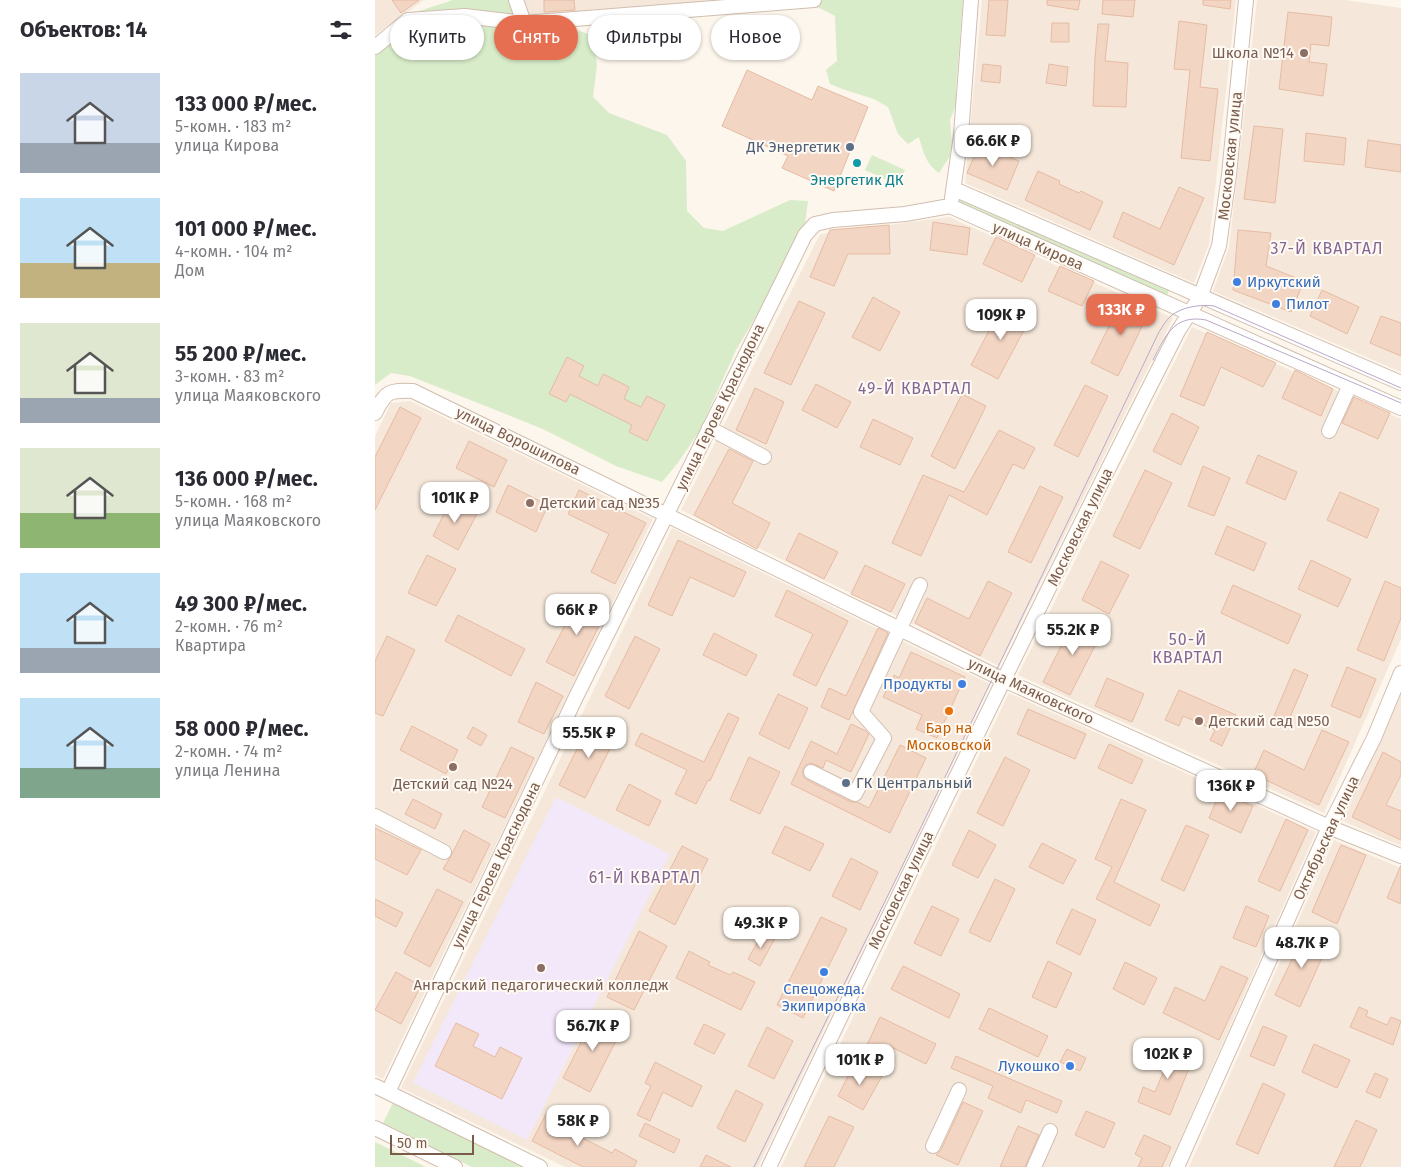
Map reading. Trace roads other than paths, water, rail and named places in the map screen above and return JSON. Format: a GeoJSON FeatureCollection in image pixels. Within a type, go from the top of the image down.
{"type":"FeatureCollection","features":[{"type":"Feature","properties":{"kind":"street"},"geometry":{"type":"LineString","coordinates":[[516,0],[522,15]]}},
{"type":"Feature","properties":{"kind":"street"},"geometry":{"type":"LineString","coordinates":[[578,18],[814,0]]}},
{"type":"Feature","properties":{"kind":"street"},"geometry":{"type":"LineString","coordinates":[[950,206],[954,189],[963,110],[971,0]]}},
{"type":"Feature","properties":{"kind":"street","name":"Московская улица"},"geometry":{"type":"LineString","coordinates":[[769,1167],[908,873],[1174,338],[1200,296],[1219,246],[1229,175],[1246,0]]}},
{"type":"Feature","properties":{"kind":"street"},"geometry":{"type":"LineString","coordinates":[[375,47],[408,20],[465,16],[494,19]]}},
{"type":"Feature","properties":{"kind":"street","name":"улица Кирова"},"geometry":{"type":"LineString","coordinates":[[954,189],[1401,384]]}},
{"type":"Feature","properties":{"kind":"street","name":"улица Кирова"},"geometry":{"type":"LineString","coordinates":[[950,206],[1401,408]]}},
{"type":"Feature","properties":{"kind":"street","name":"улица Героев Краснодона"},"geometry":{"type":"LineString","coordinates":[[381,1089],[805,235],[815,224],[833,220],[905,214],[950,206]]}},
{"type":"Feature","properties":{"kind":"street"},"geometry":{"type":"LineString","coordinates":[[1329,431],[1350,385]]}},
{"type":"Feature","properties":{"kind":"street","name":"улица Ворошилова"},"geometry":{"type":"LineString","coordinates":[[375,413],[383,396],[394,390],[413,391],[667,515]]}},
{"type":"Feature","properties":{"kind":"street"},"geometry":{"type":"LineString","coordinates":[[709,428],[764,457]]}},
{"type":"Feature","properties":{"kind":"street","name":"улица Маяковского"},"geometry":{"type":"LineString","coordinates":[[667,515],[1004,680],[1329,827],[1401,856]]}},
{"type":"Feature","properties":{"kind":"street"},"geometry":{"type":"LineString","coordinates":[[811,772],[855,794],[884,738],[861,712],[919,585]]}},
{"type":"Feature","properties":{"kind":"street","name":"Октябрьская улица"},"geometry":{"type":"LineString","coordinates":[[1177,1167],[1329,827],[1374,738],[1401,673]]}},
{"type":"Feature","properties":{"kind":"street"},"geometry":{"type":"LineString","coordinates":[[375,816],[444,852]]}},
{"type":"Feature","properties":{"kind":"street"},"geometry":{"type":"LineString","coordinates":[[381,1089],[541,1167]]}},
{"type":"Feature","properties":{"kind":"street"},"geometry":{"type":"LineString","coordinates":[[933,1146],[959,1090]]}},
{"type":"Feature","properties":{"kind":"street"},"geometry":{"type":"LineString","coordinates":[[375,1128],[455,1167]]}},
{"type":"Feature","properties":{"kind":"street"},"geometry":{"type":"LineString","coordinates":[[1035,1167],[1050,1131]]}},
{"type":"Feature","properties":{"kind":"tram line"},"geometry":{"type":"LineString","coordinates":[[754,1167],[898,875],[1159,332],[1168,319],[1186,308],[1203,305],[1214,306],[1401,388]]}},
{"type":"Feature","properties":{"kind":"tram line"},"geometry":{"type":"LineString","coordinates":[[1153,360],[1167,335],[1178,324],[1186,320],[1206,320],[1401,403]]}},
{"type":"Feature","properties":{"kind":"place","name":"Школа №14"},"geometry":{"type":"Point","coordinates":[1304,53]}},
{"type":"Feature","properties":{"kind":"place","name":"ДК Энергетик"},"geometry":{"type":"Point","coordinates":[850,147]}},
{"type":"Feature","properties":{"kind":"place","name":"Энергетик ДК"},"geometry":{"type":"Point","coordinates":[857,163]}},
{"type":"Feature","properties":{"kind":"place","name":"Иркутский"},"geometry":{"type":"Point","coordinates":[1237,282]}},
{"type":"Feature","properties":{"kind":"place","name":"Пилот"},"geometry":{"type":"Point","coordinates":[1276,304]}},
{"type":"Feature","properties":{"kind":"place","name":"Детский сад №35"},"geometry":{"type":"Point","coordinates":[530,503]}},
{"type":"Feature","properties":{"kind":"place","name":"Продукты"},"geometry":{"type":"Point","coordinates":[962,684]}},
{"type":"Feature","properties":{"kind":"place","name":"Бар на Московской"},"geometry":{"type":"Point","coordinates":[949,711]}},
{"type":"Feature","properties":{"kind":"place","name":"Детский сад №50"},"geometry":{"type":"Point","coordinates":[1199,721]}},
{"type":"Feature","properties":{"kind":"place","name":"Детский сад №24"},"geometry":{"type":"Point","coordinates":[453,767]}},
{"type":"Feature","properties":{"kind":"place","name":"ГК Центральный"},"geometry":{"type":"Point","coordinates":[846,783]}},
{"type":"Feature","properties":{"kind":"place","name":"Ангарский педагогический колледж"},"geometry":{"type":"Point","coordinates":[541,968]}},
{"type":"Feature","properties":{"kind":"place","name":"Спецожеда. Экипировка"},"geometry":{"type":"Point","coordinates":[824,972]}},
{"type":"Feature","properties":{"kind":"place","name":"Лукошко"},"geometry":{"type":"Point","coordinates":[1070,1066]}},
{"type":"Feature","properties":{"kind":"district","name":"37-Й КВАРТАЛ"},"geometry":{"type":"Point","coordinates":[1327,248]}},
{"type":"Feature","properties":{"kind":"district","name":"49-Й КВАРТАЛ"},"geometry":{"type":"Point","coordinates":[915,388]}},
{"type":"Feature","properties":{"kind":"district","name":"50-Й КВАРТАЛ"},"geometry":{"type":"Point","coordinates":[1188,648]}},
{"type":"Feature","properties":{"kind":"district","name":"61-Й КВАРТАЛ"},"geometry":{"type":"Point","coordinates":[645,877]}}]}
